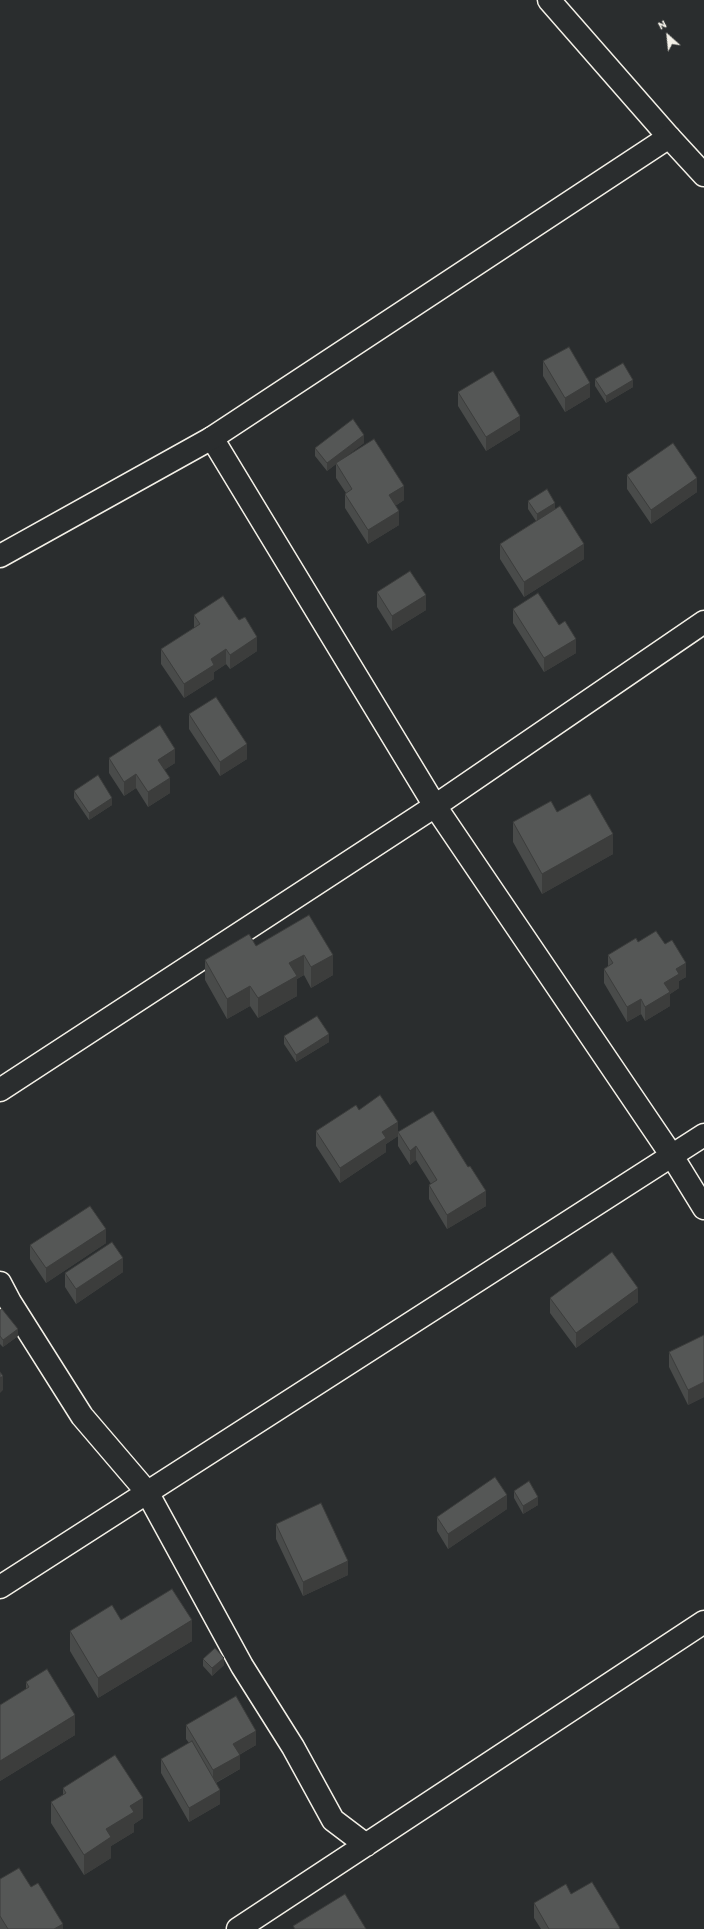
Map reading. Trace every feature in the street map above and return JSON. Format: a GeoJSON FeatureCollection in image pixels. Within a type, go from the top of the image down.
{"type":"FeatureCollection","features":[{"type":"Feature","properties":{"kind":"street"},"geometry":{"type":"LineString","coordinates":[[549,0],[669,138],[704,175]]}},
{"type":"Feature","properties":{"kind":"street"},"geometry":{"type":"LineString","coordinates":[[0,556],[212,438],[669,138]]}},
{"type":"Feature","properties":{"kind":"street"},"geometry":{"type":"LineString","coordinates":[[212,438],[435,806],[672,1156],[704,1208]]}},
{"type":"Feature","properties":{"kind":"street"},"geometry":{"type":"LineString","coordinates":[[2,1086],[435,806],[704,622]]}},
{"type":"Feature","properties":{"kind":"street"},"geometry":{"type":"LineString","coordinates":[[0,1587],[704,1135]]}},
{"type":"Feature","properties":{"kind":"street"},"geometry":{"type":"LineString","coordinates":[[0,1283],[10,1302],[82,1416],[147,1492],[242,1666],[293,1747],[333,1820],[366,1845]]}},
{"type":"Feature","properties":{"kind":"street"},"geometry":{"type":"LineString","coordinates":[[238,1929],[704,1622]]}},
{"type":"Feature","properties":{"kind":"building"},"geometry":{"type":"Polygon","coordinates":[[[569,347],[590,383],[565,398],[543,361],[569,347]]]}},
{"type":"Feature","properties":{"kind":"building"},"geometry":{"type":"Polygon","coordinates":[[[623,363],[633,380],[606,396],[595,379],[623,363]]]}},
{"type":"Feature","properties":{"kind":"building"},"geometry":{"type":"Polygon","coordinates":[[[493,371],[520,416],[486,437],[458,392],[493,371]]]}},
{"type":"Feature","properties":{"kind":"building"},"geometry":{"type":"Polygon","coordinates":[[[353,419],[364,435],[327,463],[315,448],[353,419]]]}},
{"type":"Feature","properties":{"kind":"building"},"geometry":{"type":"Polygon","coordinates":[[[374,439],[404,486],[389,495],[399,511],[368,530],[345,494],[352,489],[336,463],[374,439]]]}},
{"type":"Feature","properties":{"kind":"building"},"geometry":{"type":"Polygon","coordinates":[[[673,443],[697,478],[651,510],[627,475],[673,443]]]}},
{"type":"Feature","properties":{"kind":"building"},"geometry":{"type":"Polygon","coordinates":[[[547,489],[555,503],[537,514],[528,501],[547,489]]]}},
{"type":"Feature","properties":{"kind":"building"},"geometry":{"type":"Polygon","coordinates":[[[560,506],[584,544],[524,582],[500,544],[560,506]]]}},
{"type":"Feature","properties":{"kind":"building"},"geometry":{"type":"Polygon","coordinates":[[[410,571],[426,595],[392,616],[377,592],[410,571]]]}},
{"type":"Feature","properties":{"kind":"building"},"geometry":{"type":"Polygon","coordinates":[[[538,593],[559,625],[565,621],[576,639],[544,658],[513,609],[538,593]]]}},
{"type":"Feature","properties":{"kind":"building"},"geometry":{"type":"Polygon","coordinates":[[[223,596],[239,620],[245,617],[257,637],[230,655],[226,649],[211,659],[214,665],[184,684],[161,649],[200,624],[194,615],[223,596]]]}},
{"type":"Feature","properties":{"kind":"building"},"geometry":{"type":"Polygon","coordinates":[[[216,697],[247,744],[220,762],[189,714],[216,697]]]}},
{"type":"Feature","properties":{"kind":"building"},"geometry":{"type":"Polygon","coordinates":[[[160,725],[175,749],[158,760],[170,778],[148,792],[136,774],[124,782],[109,758],[160,725]]]}},
{"type":"Feature","properties":{"kind":"building"},"geometry":{"type":"Polygon","coordinates":[[[98,775],[112,798],[89,813],[74,791],[98,775]]]}},
{"type":"Feature","properties":{"kind":"building"},"geometry":{"type":"Polygon","coordinates":[[[590,794],[613,834],[542,874],[513,822],[551,801],[557,812],[590,794]]]}},
{"type":"Feature","properties":{"kind":"building"},"geometry":{"type":"Polygon","coordinates":[[[309,915],[333,955],[311,967],[304,955],[289,963],[297,976],[258,998],[250,986],[227,999],[205,960],[249,934],[256,946],[309,915]]]}},
{"type":"Feature","properties":{"kind":"building"},"geometry":{"type":"Polygon","coordinates":[[[656,931],[665,944],[672,940],[686,963],[676,969],[679,974],[664,983],[670,992],[645,1007],[641,999],[627,1007],[604,969],[613,963],[608,955],[636,938],[638,942],[656,931]]]}},
{"type":"Feature","properties":{"kind":"building"},"geometry":{"type":"Polygon","coordinates":[[[317,1016],[329,1034],[296,1055],[284,1036],[317,1016]]]}},
{"type":"Feature","properties":{"kind":"building"},"geometry":{"type":"Polygon","coordinates":[[[380,1095],[398,1122],[382,1132],[386,1138],[340,1168],[316,1131],[356,1105],[359,1110],[380,1095]]]}},
{"type":"Feature","properties":{"kind":"building"},"geometry":{"type":"Polygon","coordinates":[[[433,1111],[468,1167],[470,1166],[486,1191],[447,1215],[429,1185],[437,1180],[416,1146],[410,1151],[398,1132],[433,1111]]]}},
{"type":"Feature","properties":{"kind":"building"},"geometry":{"type":"Polygon","coordinates":[[[90,1206],[106,1229],[46,1268],[30,1245],[90,1206]]]}},
{"type":"Feature","properties":{"kind":"building"},"geometry":{"type":"Polygon","coordinates":[[[112,1242],[123,1258],[76,1289],[65,1273],[112,1242]]]}},
{"type":"Feature","properties":{"kind":"building"},"geometry":{"type":"Polygon","coordinates":[[[612,1252],[638,1288],[576,1333],[550,1298],[612,1252]]]}},
{"type":"Feature","properties":{"kind":"building"},"geometry":{"type":"Polygon","coordinates":[[[2,1309],[18,1329],[3,1340],[0,1336],[0,1310],[2,1309]]]}},
{"type":"Feature","properties":{"kind":"building"},"geometry":{"type":"Polygon","coordinates":[[[704,1335],[704,1382],[688,1390],[669,1352],[704,1335]]]}},
{"type":"Feature","properties":{"kind":"building"},"geometry":{"type":"Polygon","coordinates":[[[495,1477],[507,1495],[448,1534],[437,1517],[495,1477]]]}},
{"type":"Feature","properties":{"kind":"building"},"geometry":{"type":"Polygon","coordinates":[[[529,1481],[538,1497],[523,1506],[514,1491],[529,1481]]]}},
{"type":"Feature","properties":{"kind":"building"},"geometry":{"type":"Polygon","coordinates":[[[321,1503],[348,1561],[303,1582],[276,1524],[321,1503]]]}},
{"type":"Feature","properties":{"kind":"building"},"geometry":{"type":"Polygon","coordinates":[[[172,1589],[192,1620],[98,1678],[70,1631],[112,1605],[121,1620],[172,1589]]]}},
{"type":"Feature","properties":{"kind":"building"},"geometry":{"type":"Polygon","coordinates":[[[215,1648],[224,1658],[212,1668],[203,1659],[215,1648]]]}},
{"type":"Feature","properties":{"kind":"building"},"geometry":{"type":"Polygon","coordinates":[[[47,1669],[75,1715],[0,1761],[0,1705],[29,1687],[26,1682],[47,1669]]]}},
{"type":"Feature","properties":{"kind":"building"},"geometry":{"type":"Polygon","coordinates":[[[236,1696],[256,1731],[233,1744],[240,1755],[213,1770],[186,1725],[236,1696]]]}},
{"type":"Feature","properties":{"kind":"building"},"geometry":{"type":"Polygon","coordinates":[[[192,1741],[220,1790],[189,1808],[161,1759],[192,1741]]]}},
{"type":"Feature","properties":{"kind":"building"},"geometry":{"type":"Polygon","coordinates":[[[115,1755],[143,1798],[130,1806],[134,1812],[106,1829],[111,1837],[84,1855],[51,1802],[66,1793],[63,1788],[115,1755]]]}},
{"type":"Feature","properties":{"kind":"building"},"geometry":{"type":"Polygon","coordinates":[[[19,1868],[31,1887],[38,1883],[63,1924],[54,1929],[8,1929],[0,1916],[0,1879],[19,1868]]]}},
{"type":"Feature","properties":{"kind":"building"},"geometry":{"type":"Polygon","coordinates":[[[592,1882],[620,1928],[549,1929],[534,1903],[566,1884],[571,1894],[592,1882]]]}},
{"type":"Feature","properties":{"kind":"building"},"geometry":{"type":"Polygon","coordinates":[[[345,1894],[366,1929],[295,1929],[293,1926],[345,1894]]]}}]}
